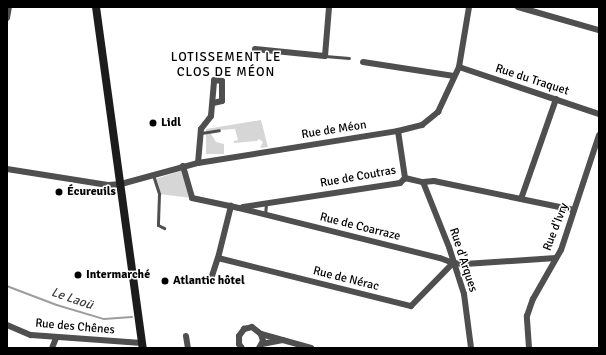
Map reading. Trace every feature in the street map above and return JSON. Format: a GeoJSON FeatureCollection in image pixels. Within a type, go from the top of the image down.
{"type":"FeatureCollection","features":[{"type":"Feature","properties":{"kind":"main road"},"geometry":{"type":"LineString","coordinates":[[96,7],[143,346]]}},
{"type":"Feature","properties":{"kind":"street"},"geometry":{"type":"LineString","coordinates":[[7,18],[9,7]]}},
{"type":"Feature","properties":{"kind":"street"},"geometry":{"type":"LineString","coordinates":[[255,49],[325,56],[329,7]]}},
{"type":"Feature","properties":{"kind":"street","name":"Rue de Méon"},"geometry":{"type":"LineString","coordinates":[[7,169],[108,185],[121,184],[198,163],[422,126],[438,112],[459,67],[469,7]]}},
{"type":"Feature","properties":{"kind":"street"},"geometry":{"type":"LineString","coordinates":[[518,7],[599,30]]}},
{"type":"Feature","properties":{"kind":"street"},"geometry":{"type":"LineString","coordinates":[[363,62],[454,76]]}},
{"type":"Feature","properties":{"kind":"street","name":"Rue du Traquet"},"geometry":{"type":"LineString","coordinates":[[459,67],[599,114]]}},
{"type":"Feature","properties":{"kind":"street"},"geometry":{"type":"LineString","coordinates":[[521,199],[556,99]]}},
{"type":"Feature","properties":{"kind":"street"},"geometry":{"type":"LineString","coordinates":[[198,163],[201,133],[211,116],[213,103]]}},
{"type":"Feature","properties":{"kind":"street"},"geometry":{"type":"LineString","coordinates":[[398,131],[406,178]]}},
{"type":"Feature","properties":{"kind":"street","name":"Rue d'Ivry"},"geometry":{"type":"LineString","coordinates":[[528,348],[527,316],[533,299],[556,258],[599,135]]}},
{"type":"Feature","properties":{"kind":"street","name":"Rue de Coarraze"},"geometry":{"type":"LineString","coordinates":[[183,166],[192,198],[231,206],[440,258],[453,263],[465,264],[556,258]]}},
{"type":"Feature","properties":{"kind":"street","name":"Rue de Coutras"},"geometry":{"type":"LineString","coordinates":[[239,208],[400,182],[406,178],[423,182],[434,181],[574,210]]}},
{"type":"Feature","properties":{"kind":"street","name":"Rue d'Arques"},"geometry":{"type":"LineString","coordinates":[[423,182],[449,247],[464,294],[470,348]]}},
{"type":"Feature","properties":{"kind":"street"},"geometry":{"type":"LineString","coordinates":[[210,282],[218,258],[231,206]]}},
{"type":"Feature","properties":{"kind":"street","name":"Rue de Nérac"},"geometry":{"type":"LineString","coordinates":[[218,258],[411,306],[453,263]]}},
{"type":"Feature","properties":{"kind":"street","name":"Rue des Chênes"},"geometry":{"type":"LineString","coordinates":[[7,325],[31,335],[143,346]]}},
{"type":"Feature","properties":{"kind":"street"},"geometry":{"type":"LineString","coordinates":[[242,348],[238,340],[244,329],[256,328],[261,334],[311,348]]}},
{"type":"Feature","properties":{"kind":"street"},"geometry":{"type":"LineString","coordinates":[[261,334],[260,346],[285,340]]}},
{"type":"Feature","properties":{"kind":"street"},"geometry":{"type":"LineString","coordinates":[[186,336],[188,348]]}},
{"type":"Feature","properties":{"kind":"street"},"geometry":{"type":"LineString","coordinates":[[52,348],[56,338]]}},
{"type":"Feature","properties":{"kind":"lane"},"geometry":{"type":"LineString","coordinates":[[325,56],[349,58]]}},
{"type":"Feature","properties":{"kind":"lane"},"geometry":{"type":"LineString","coordinates":[[201,133],[219,130]]}},
{"type":"Feature","properties":{"kind":"lane"},"geometry":{"type":"LineString","coordinates":[[153,175],[159,194],[158,225],[164,228]]}},
{"type":"Feature","properties":{"kind":"lane"},"geometry":{"type":"LineString","coordinates":[[265,215],[266,204]]}},
{"type":"Feature","properties":{"kind":"shaded area"},"geometry":{"type":"Polygon","coordinates":[[[261,120],[268,147],[260,148],[263,142],[259,139],[257,141],[234,143],[234,141],[238,140],[235,129],[206,131],[206,129],[261,120]]]}},
{"type":"Feature","properties":{"kind":"shaded area"},"geometry":{"type":"Polygon","coordinates":[[[206,133],[212,133],[211,134],[216,142],[224,144],[224,154],[206,154],[206,133]]]}},
{"type":"Feature","properties":{"kind":"shaded area"},"geometry":{"type":"Polygon","coordinates":[[[184,170],[192,198],[159,194],[155,179],[184,170]]]}},
{"type":"Feature","properties":{"kind":"waterway","name":"Le Laoü"},"geometry":{"type":"LineString","coordinates":[[7,286],[57,305],[104,319],[132,317]]}},
{"type":"Feature","properties":{"kind":"place","name":"Lidl"},"geometry":{"type":"Point","coordinates":[153,123]}},
{"type":"Feature","properties":{"kind":"place","name":"Écureuils"},"geometry":{"type":"Point","coordinates":[59,192]}},
{"type":"Feature","properties":{"kind":"place","name":"Intermarché"},"geometry":{"type":"Point","coordinates":[78,275]}},
{"type":"Feature","properties":{"kind":"place","name":"Atlantic hôtel"},"geometry":{"type":"Point","coordinates":[165,281]}},
{"type":"Feature","properties":{"kind":"district","name":"LOTISSEMENT LE CLOS DE MÉON"},"geometry":{"type":"Point","coordinates":[226,66]}}]}
